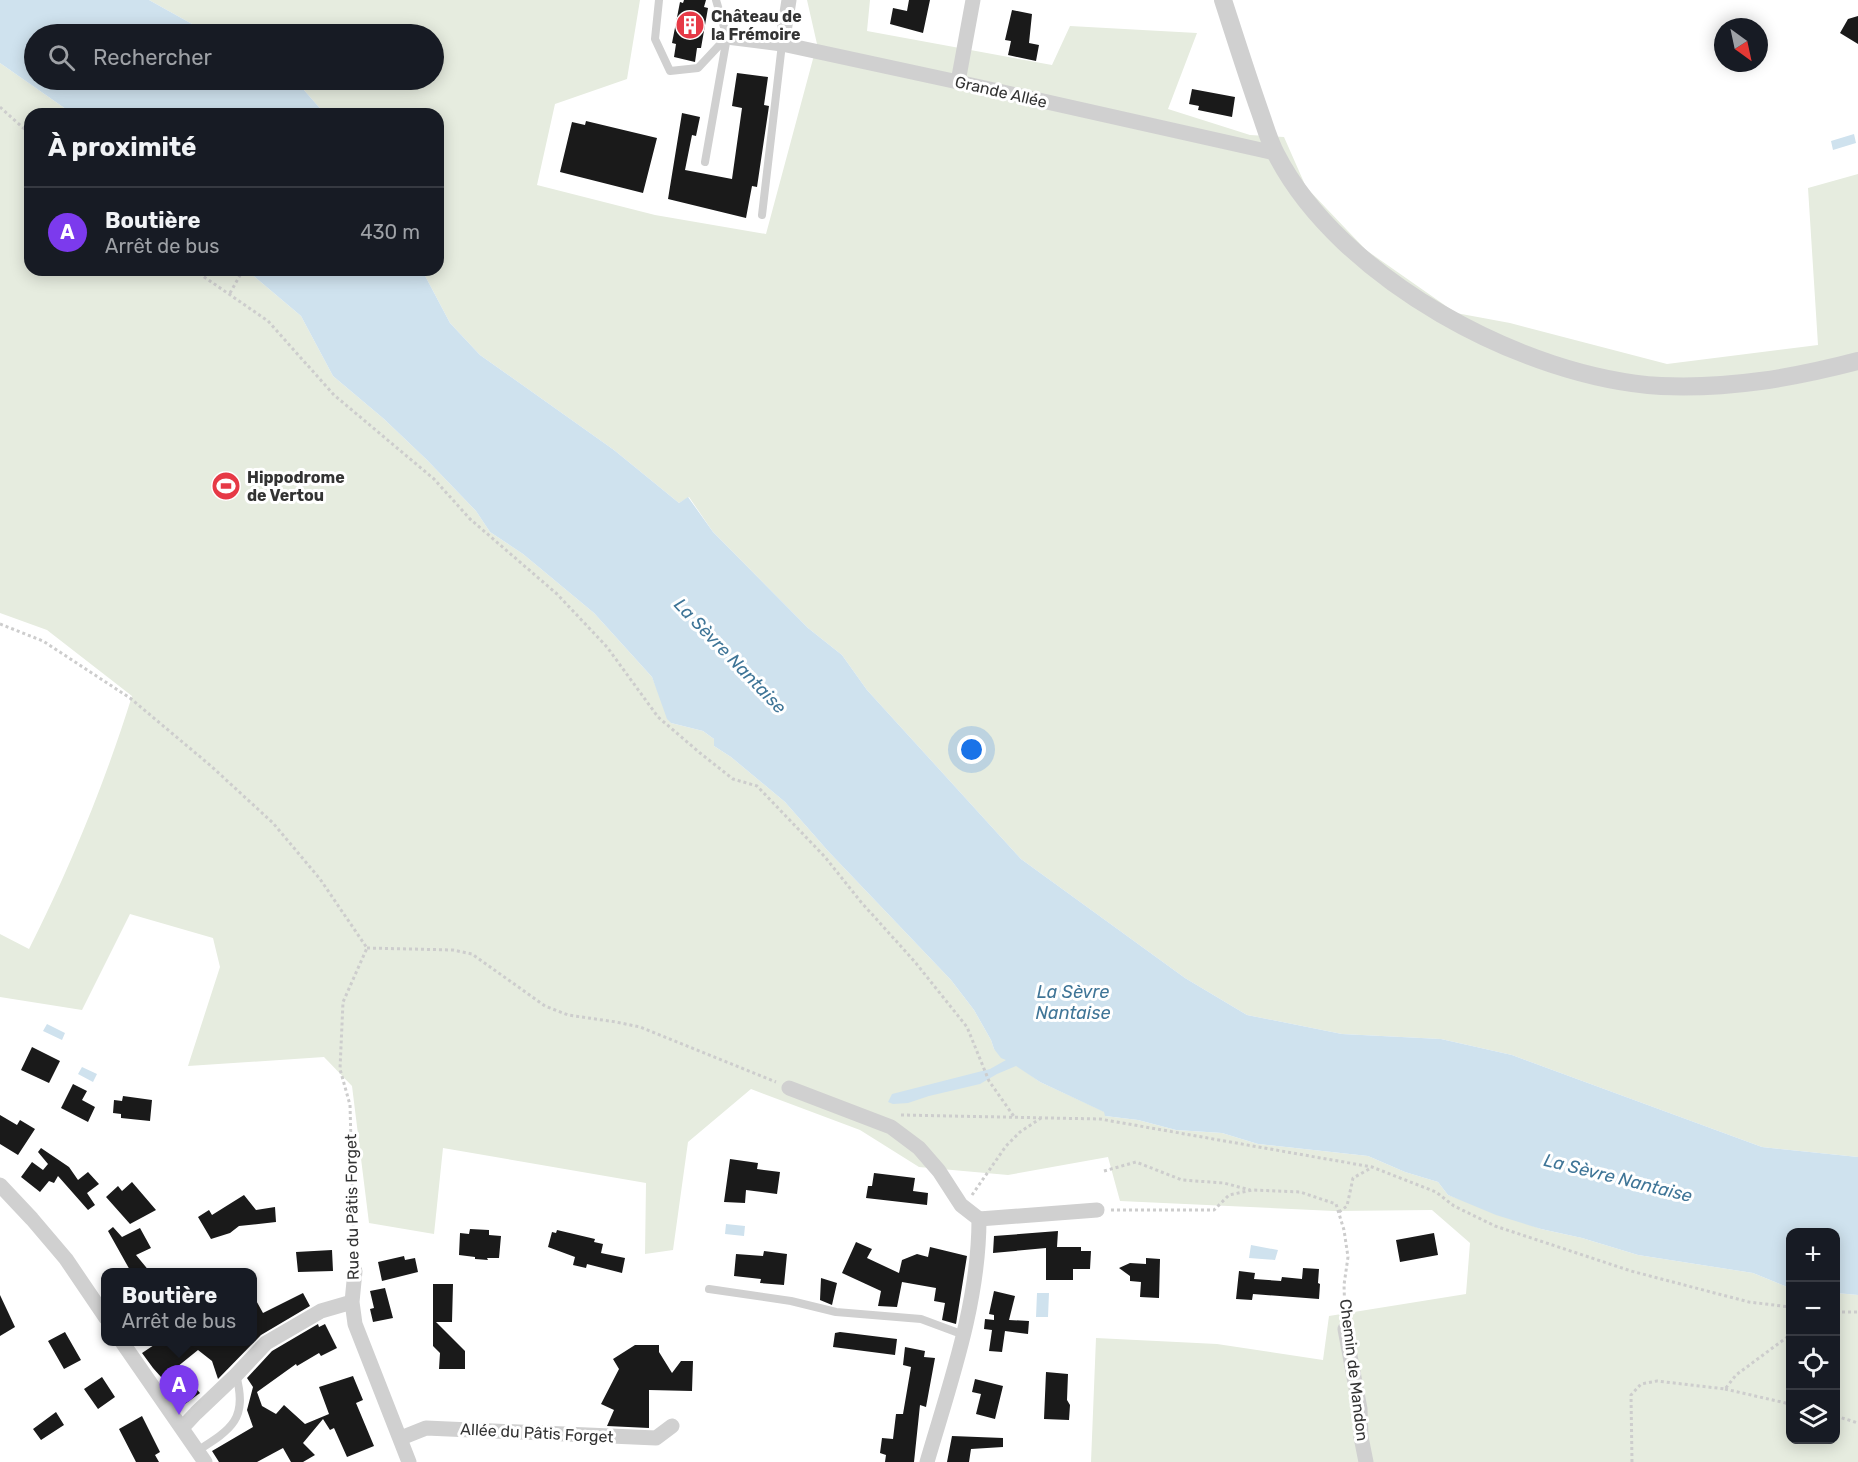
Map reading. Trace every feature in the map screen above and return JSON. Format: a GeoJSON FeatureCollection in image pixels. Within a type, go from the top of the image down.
{"type":"FeatureCollection","features":[{"type":"Feature","properties":{"kind":"street"},"geometry":{"type":"LineString","coordinates":[[782,44],[789,0]]}},
{"type":"Feature","properties":{"kind":"street"},"geometry":{"type":"LineString","coordinates":[[958,82],[973,0]]}},
{"type":"Feature","properties":{"kind":"street"},"geometry":{"type":"LineString","coordinates":[[1224,0],[1250,84],[1275,153],[1292,182],[1321,220],[1352,251],[1425,304],[1488,338],[1530,356],[1576,372],[1660,386],[1715,386],[1766,382],[1858,361]]}},
{"type":"Feature","properties":{"kind":"street","name":"Grande Allée"},"geometry":{"type":"LineString","coordinates":[[727,37],[782,44],[1275,153]]}},
{"type":"Feature","properties":{"kind":"street"},"geometry":{"type":"LineString","coordinates":[[789,1088],[891,1127],[919,1148],[939,1171],[961,1205],[979,1219],[1097,1210]]}},
{"type":"Feature","properties":{"kind":"street"},"geometry":{"type":"LineString","coordinates":[[0,1185],[66,1259],[101,1312]]}},
{"type":"Feature","properties":{"kind":"street"},"geometry":{"type":"LineString","coordinates":[[927,1462],[964,1335],[979,1251],[979,1219]]}},
{"type":"Feature","properties":{"kind":"street","name":"Rue du Pâtis Forget"},"geometry":{"type":"LineString","coordinates":[[355,1271],[352,1302],[355,1324],[409,1462]]}},
{"type":"Feature","properties":{"kind":"street"},"geometry":{"type":"LineString","coordinates":[[182,1428],[266,1343],[321,1311],[352,1302]]}},
{"type":"Feature","properties":{"kind":"street","name":"Chemin de Mandon"},"geometry":{"type":"LineString","coordinates":[[1346,1329],[1366,1462]]}},
{"type":"Feature","properties":{"kind":"street"},"geometry":{"type":"LineString","coordinates":[[125,1346],[201,1456]]}},
{"type":"Feature","properties":{"kind":"street","name":"Allée du Pâtis Forget"},"geometry":{"type":"LineString","coordinates":[[400,1438],[426,1428],[656,1438],[672,1426]]}},
{"type":"Feature","properties":{"kind":"lane"},"geometry":{"type":"LineString","coordinates":[[659,0],[655,39],[670,71],[698,68],[727,37]]}},
{"type":"Feature","properties":{"kind":"lane"},"geometry":{"type":"LineString","coordinates":[[705,162],[727,37],[716,0]]}},
{"type":"Feature","properties":{"kind":"lane"},"geometry":{"type":"LineString","coordinates":[[762,215],[782,44]]}},
{"type":"Feature","properties":{"kind":"lane"},"geometry":{"type":"LineString","coordinates":[[710,1289],[791,1301],[836,1312],[921,1319],[964,1335]]}},
{"type":"Feature","properties":{"kind":"lane"},"geometry":{"type":"LineString","coordinates":[[201,1456],[228,1429],[241,1410],[241,1393],[236,1375]]}},
{"type":"Feature","properties":{"kind":"path"},"geometry":{"type":"LineString","coordinates":[[0,107],[24,129]]}},
{"type":"Feature","properties":{"kind":"path"},"geometry":{"type":"LineString","coordinates":[[203,276],[268,321],[334,395],[434,479],[470,519],[557,594],[607,647],[658,717],[733,779],[757,786],[825,857],[861,903],[915,962],[967,1027],[988,1080],[1015,1118]]}},
{"type":"Feature","properties":{"kind":"path"},"geometry":{"type":"LineString","coordinates":[[230,293],[240,276]]}},
{"type":"Feature","properties":{"kind":"path"},"geometry":{"type":"LineString","coordinates":[[0,624],[43,641],[130,698],[211,766],[273,823],[320,879],[367,948],[453,950],[471,954],[545,1006],[568,1015],[640,1027],[789,1088]]}},
{"type":"Feature","properties":{"kind":"path","name":"Rue du Pâtis Forget"},"geometry":{"type":"LineString","coordinates":[[355,1271],[350,1105],[340,1069],[343,1002],[367,948]]}},
{"type":"Feature","properties":{"kind":"path"},"geometry":{"type":"LineString","coordinates":[[900,1115],[1100,1119],[1372,1167],[1436,1192],[1454,1206],[1495,1226],[1631,1271],[1749,1302],[1786,1306]]}},
{"type":"Feature","properties":{"kind":"path"},"geometry":{"type":"LineString","coordinates":[[970,1199],[1006,1146],[1020,1132],[1043,1117]]}},
{"type":"Feature","properties":{"kind":"path"},"geometry":{"type":"LineString","coordinates":[[1104,1171],[1136,1162],[1182,1180],[1224,1183],[1251,1190],[1300,1192],[1336,1204],[1339,1212],[1347,1206],[1353,1178],[1372,1167]]}},
{"type":"Feature","properties":{"kind":"path"},"geometry":{"type":"LineString","coordinates":[[1097,1210],[1215,1210],[1229,1195],[1251,1190]]}},
{"type":"Feature","properties":{"kind":"path","name":"Chemin de Mandon"},"geometry":{"type":"LineString","coordinates":[[1339,1212],[1347,1257],[1344,1285],[1346,1329]]}},
{"type":"Feature","properties":{"kind":"path"},"geometry":{"type":"LineString","coordinates":[[1840,1312],[1858,1312]]}},
{"type":"Feature","properties":{"kind":"path"},"geometry":{"type":"LineString","coordinates":[[1725,1389],[1736,1375],[1790,1336]]}},
{"type":"Feature","properties":{"kind":"path"},"geometry":{"type":"LineString","coordinates":[[1632,1462],[1630,1395],[1641,1384],[1657,1381],[1725,1389],[1786,1403]]}},
{"type":"Feature","properties":{"kind":"path"},"geometry":{"type":"LineString","coordinates":[[1840,1417],[1858,1423]]}},
{"type":"Feature","properties":{"kind":"shaded area"},"geometry":{"type":"Polygon","coordinates":[[[149,0],[640,0],[627,79],[555,104],[537,185],[655,215],[766,234],[817,44],[807,0],[870,0],[867,31],[1052,65],[1070,26],[1197,33],[1168,109],[1250,135],[1284,137],[1306,187],[1366,250],[1456,313],[1510,323],[1667,364],[1818,345],[1808,188],[1858,174],[1858,1157],[1762,1147],[1512,1055],[1441,1039],[1342,1034],[1247,1015],[1185,978],[1021,859],[867,690],[842,655],[808,628],[713,532],[689,497],[679,503],[614,450],[480,355],[450,323],[425,276],[444,276],[444,108],[320,108],[304,90],[444,90],[444,24],[192,24],[149,0]]]}},
{"type":"Feature","properties":{"kind":"shaded area"},"geometry":{"type":"Polygon","coordinates":[[[0,63],[24,80],[24,90],[39,90],[64,108],[24,108],[24,276],[254,276],[301,316],[333,376],[384,419],[427,460],[476,511],[490,532],[523,554],[594,613],[652,677],[671,723],[703,731],[714,739],[714,746],[731,757],[785,802],[828,851],[951,980],[974,1010],[994,1049],[1040,1082],[1105,1112],[1105,1116],[1138,1120],[1176,1130],[1222,1133],[1258,1144],[1368,1156],[1405,1172],[1438,1182],[1448,1195],[1541,1229],[1582,1238],[1638,1255],[1753,1273],[1786,1286],[1786,1444],[1840,1444],[1840,1293],[1858,1295],[1858,1462],[1091,1462],[1096,1338],[1217,1344],[1323,1360],[1329,1316],[1466,1294],[1470,1243],[1432,1210],[1334,1211],[1120,1201],[1108,1157],[1008,1175],[919,1167],[860,1130],[751,1089],[688,1142],[673,1250],[645,1254],[646,1183],[443,1148],[434,1234],[369,1223],[352,1086],[324,1057],[188,1066],[220,967],[213,938],[130,914],[82,1010],[0,997],[0,934],[29,949],[86,824],[111,760],[132,696],[47,630],[0,613],[0,63]]]}},
{"type":"Feature","properties":{"kind":"water"},"geometry":{"type":"Polygon","coordinates":[[[0,0],[149,0],[192,24],[24,24],[24,80],[0,63],[0,0]]]}},
{"type":"Feature","properties":{"kind":"water"},"geometry":{"type":"Polygon","coordinates":[[[39,90],[304,90],[320,108],[64,108],[39,90]]]}},
{"type":"Feature","properties":{"kind":"water"},"geometry":{"type":"Polygon","coordinates":[[[1854,134],[1856,143],[1833,150],[1831,141],[1854,134]]]}},
{"type":"Feature","properties":{"kind":"water","name":"La Sèvre Nantaise"},"geometry":{"type":"Polygon","coordinates":[[[254,276],[425,276],[450,323],[480,355],[614,450],[679,503],[688,497],[713,532],[808,628],[842,655],[867,690],[1021,859],[1185,978],[1247,1015],[1342,1034],[1441,1039],[1512,1055],[1762,1147],[1858,1157],[1858,1295],[1840,1293],[1840,1228],[1786,1228],[1786,1286],[1753,1273],[1638,1255],[1496,1215],[1448,1195],[1438,1182],[1405,1172],[1368,1156],[1258,1144],[1222,1133],[1176,1130],[1138,1120],[1105,1116],[1104,1112],[1040,1082],[1016,1066],[980,1084],[908,1103],[888,1102],[892,1094],[990,1069],[1006,1060],[1001,1058],[994,1049],[974,1010],[951,980],[828,851],[785,802],[731,757],[714,746],[714,739],[703,731],[671,723],[667,719],[652,677],[594,613],[523,554],[490,532],[476,511],[427,460],[384,419],[333,376],[301,316],[254,276]]]}},
{"type":"Feature","properties":{"kind":"water"},"geometry":{"type":"Polygon","coordinates":[[[47,1024],[65,1033],[62,1040],[43,1031],[47,1024]]]}},
{"type":"Feature","properties":{"kind":"water"},"geometry":{"type":"Polygon","coordinates":[[[82,1067],[97,1074],[93,1082],[78,1074],[82,1067]]]}},
{"type":"Feature","properties":{"kind":"water"},"geometry":{"type":"Polygon","coordinates":[[[726,1224],[745,1226],[744,1236],[725,1234],[726,1224]]]}},
{"type":"Feature","properties":{"kind":"water"},"geometry":{"type":"Polygon","coordinates":[[[1251,1245],[1278,1250],[1275,1260],[1249,1258],[1251,1245]]]}},
{"type":"Feature","properties":{"kind":"water"},"geometry":{"type":"Polygon","coordinates":[[[1037,1293],[1049,1293],[1048,1317],[1036,1317],[1037,1293]]]}},
{"type":"Feature","properties":{"kind":"building","name":"Château de la Frémoire"},"geometry":{"type":"Polygon","coordinates":[[[684,0],[706,0],[704,7],[708,8],[701,48],[697,48],[695,62],[674,57],[676,44],[672,43],[680,2],[683,3],[684,0]]]}},
{"type":"Feature","properties":{"kind":"building"},"geometry":{"type":"Polygon","coordinates":[[[909,0],[930,0],[923,33],[890,24],[893,8],[907,11],[909,0]]]}},
{"type":"Feature","properties":{"kind":"building"},"geometry":{"type":"Polygon","coordinates":[[[1012,10],[1032,14],[1029,43],[1039,45],[1036,61],[1008,55],[1011,41],[1005,40],[1012,10]]]}},
{"type":"Feature","properties":{"kind":"building"},"geometry":{"type":"Polygon","coordinates":[[[1858,16],[1858,44],[1840,33],[1848,19],[1858,16]]]}},
{"type":"Feature","properties":{"kind":"building"},"geometry":{"type":"Polygon","coordinates":[[[737,73],[768,77],[764,105],[769,106],[757,187],[752,186],[746,218],[668,199],[682,113],[700,117],[696,136],[692,135],[685,170],[732,179],[742,108],[732,106],[737,73]]]}},
{"type":"Feature","properties":{"kind":"building"},"geometry":{"type":"Polygon","coordinates":[[[1192,89],[1235,97],[1232,117],[1198,110],[1199,106],[1189,104],[1192,89]]]}},
{"type":"Feature","properties":{"kind":"building"},"geometry":{"type":"Polygon","coordinates":[[[586,121],[657,138],[643,193],[560,172],[572,122],[585,125],[586,121]]]}},
{"type":"Feature","properties":{"kind":"building"},"geometry":{"type":"Polygon","coordinates":[[[32,1047],[60,1061],[49,1083],[21,1070],[32,1047]]]}},
{"type":"Feature","properties":{"kind":"building"},"geometry":{"type":"Polygon","coordinates":[[[73,1084],[87,1091],[82,1100],[95,1107],[88,1122],[61,1108],[73,1084]]]}},
{"type":"Feature","properties":{"kind":"building"},"geometry":{"type":"Polygon","coordinates":[[[123,1096],[152,1100],[150,1121],[121,1118],[121,1114],[113,1113],[114,1100],[122,1101],[123,1096]]]}},
{"type":"Feature","properties":{"kind":"building"},"geometry":{"type":"Polygon","coordinates":[[[0,1115],[17,1125],[20,1120],[35,1129],[18,1155],[0,1144],[0,1115]]]}},
{"type":"Feature","properties":{"kind":"building"},"geometry":{"type":"Polygon","coordinates":[[[41,1148],[69,1167],[78,1180],[88,1172],[99,1184],[87,1193],[95,1205],[88,1210],[58,1176],[54,1183],[49,1181],[40,1192],[21,1177],[32,1162],[43,1170],[48,1164],[38,1152],[41,1148]]]}},
{"type":"Feature","properties":{"kind":"building"},"geometry":{"type":"Polygon","coordinates":[[[730,1159],[758,1163],[757,1169],[780,1172],[777,1194],[746,1190],[745,1203],[724,1202],[730,1159]]]}},
{"type":"Feature","properties":{"kind":"building"},"geometry":{"type":"Polygon","coordinates":[[[874,1173],[915,1178],[913,1191],[928,1193],[927,1205],[866,1198],[868,1186],[872,1186],[874,1173]]]}},
{"type":"Feature","properties":{"kind":"building"},"geometry":{"type":"Polygon","coordinates":[[[132,1182],[156,1210],[130,1224],[106,1197],[118,1186],[122,1191],[132,1182]]]}},
{"type":"Feature","properties":{"kind":"building"},"geometry":{"type":"Polygon","coordinates":[[[244,1195],[256,1210],[275,1207],[276,1222],[239,1226],[230,1233],[211,1239],[198,1217],[209,1210],[212,1215],[244,1195]]]}},
{"type":"Feature","properties":{"kind":"building"},"geometry":{"type":"Polygon","coordinates":[[[113,1227],[122,1237],[140,1228],[151,1248],[136,1255],[147,1268],[129,1268],[108,1231],[113,1227]]]}},
{"type":"Feature","properties":{"kind":"building"},"geometry":{"type":"Polygon","coordinates":[[[470,1229],[489,1230],[489,1235],[501,1236],[499,1258],[487,1258],[488,1260],[459,1255],[460,1233],[469,1234],[470,1229]]]}},
{"type":"Feature","properties":{"kind":"building"},"geometry":{"type":"Polygon","coordinates":[[[557,1230],[595,1239],[594,1242],[603,1244],[601,1253],[625,1258],[622,1273],[587,1264],[586,1268],[573,1265],[575,1257],[548,1247],[552,1232],[556,1233],[557,1230]]]}},
{"type":"Feature","properties":{"kind":"building"},"geometry":{"type":"Polygon","coordinates":[[[1058,1231],[1057,1247],[1081,1247],[1081,1251],[1091,1251],[1090,1269],[1073,1269],[1073,1280],[1046,1280],[1046,1248],[993,1253],[994,1236],[1058,1231]]]}},
{"type":"Feature","properties":{"kind":"building"},"geometry":{"type":"Polygon","coordinates":[[[1434,1233],[1438,1255],[1400,1262],[1396,1240],[1434,1233]]]}},
{"type":"Feature","properties":{"kind":"building"},"geometry":{"type":"Polygon","coordinates":[[[856,1242],[872,1249],[867,1258],[899,1273],[902,1260],[917,1254],[928,1257],[930,1247],[967,1256],[956,1324],[942,1320],[945,1303],[934,1301],[936,1288],[902,1282],[897,1307],[878,1306],[881,1291],[842,1273],[856,1242]]]}},
{"type":"Feature","properties":{"kind":"building"},"geometry":{"type":"Polygon","coordinates":[[[332,1250],[333,1271],[298,1272],[296,1252],[332,1250]]]}},
{"type":"Feature","properties":{"kind":"building"},"geometry":{"type":"Polygon","coordinates":[[[764,1251],[787,1254],[784,1285],[760,1283],[761,1279],[734,1276],[736,1254],[763,1256],[764,1251]]]}},
{"type":"Feature","properties":{"kind":"building"},"geometry":{"type":"Polygon","coordinates":[[[404,1256],[405,1260],[415,1258],[418,1272],[382,1281],[378,1262],[404,1256]]]}},
{"type":"Feature","properties":{"kind":"building"},"geometry":{"type":"Polygon","coordinates":[[[1146,1258],[1160,1259],[1159,1298],[1140,1297],[1141,1282],[1130,1281],[1130,1276],[1119,1268],[1130,1263],[1146,1264],[1146,1258]]]}},
{"type":"Feature","properties":{"kind":"building"},"geometry":{"type":"Polygon","coordinates":[[[1303,1268],[1319,1269],[1319,1299],[1253,1294],[1252,1300],[1236,1299],[1239,1271],[1255,1273],[1254,1279],[1281,1281],[1282,1277],[1302,1279],[1303,1268]]]}},
{"type":"Feature","properties":{"kind":"building"},"geometry":{"type":"Polygon","coordinates":[[[821,1278],[837,1283],[832,1305],[820,1300],[821,1278]]]}},
{"type":"Feature","properties":{"kind":"building"},"geometry":{"type":"Polygon","coordinates":[[[433,1284],[453,1284],[452,1322],[436,1322],[465,1351],[465,1369],[439,1369],[440,1353],[433,1346],[433,1284]]]}},
{"type":"Feature","properties":{"kind":"building"},"geometry":{"type":"Polygon","coordinates":[[[385,1288],[393,1318],[373,1322],[370,1309],[374,1308],[370,1291],[385,1288]]]}},
{"type":"Feature","properties":{"kind":"building"},"geometry":{"type":"Polygon","coordinates":[[[994,1291],[1015,1296],[1009,1320],[1029,1321],[1028,1334],[1005,1331],[1002,1352],[989,1351],[992,1330],[984,1329],[985,1319],[994,1320],[994,1315],[989,1314],[994,1291]]]}},
{"type":"Feature","properties":{"kind":"building"},"geometry":{"type":"Polygon","coordinates":[[[303,1293],[310,1306],[257,1339],[257,1302],[263,1313],[303,1293]]]}},
{"type":"Feature","properties":{"kind":"building"},"geometry":{"type":"Polygon","coordinates":[[[0,1295],[15,1327],[0,1336],[0,1295]]]}},
{"type":"Feature","properties":{"kind":"building"},"geometry":{"type":"Polygon","coordinates":[[[318,1324],[319,1327],[325,1324],[337,1348],[321,1356],[319,1353],[297,1366],[296,1364],[257,1392],[262,1406],[276,1414],[284,1405],[305,1424],[329,1414],[319,1387],[353,1376],[363,1400],[356,1403],[374,1446],[347,1457],[334,1428],[330,1430],[323,1419],[303,1443],[315,1455],[303,1462],[291,1462],[283,1448],[257,1462],[219,1462],[212,1451],[253,1427],[247,1410],[253,1387],[247,1378],[272,1351],[318,1324]]]}},
{"type":"Feature","properties":{"kind":"building"},"geometry":{"type":"Polygon","coordinates":[[[65,1332],[81,1360],[64,1369],[48,1341],[65,1332]]]}},
{"type":"Feature","properties":{"kind":"building"},"geometry":{"type":"Polygon","coordinates":[[[835,1333],[897,1339],[895,1355],[833,1347],[835,1333]]]}},
{"type":"Feature","properties":{"kind":"building"},"geometry":{"type":"Polygon","coordinates":[[[635,1345],[659,1345],[659,1352],[672,1373],[681,1361],[693,1361],[692,1391],[649,1390],[649,1428],[607,1426],[614,1410],[601,1404],[619,1369],[613,1359],[635,1345]]]}},
{"type":"Feature","properties":{"kind":"building"},"geometry":{"type":"Polygon","coordinates":[[[152,1346],[250,1346],[218,1379],[212,1361],[198,1350],[177,1367],[200,1393],[185,1404],[142,1353],[152,1346]]]}},
{"type":"Feature","properties":{"kind":"building"},"geometry":{"type":"Polygon","coordinates":[[[905,1347],[925,1351],[924,1357],[935,1358],[926,1407],[920,1405],[914,1462],[885,1462],[886,1455],[880,1453],[882,1438],[893,1439],[896,1414],[903,1414],[911,1367],[903,1365],[905,1347]]]}},
{"type":"Feature","properties":{"kind":"building"},"geometry":{"type":"Polygon","coordinates":[[[1046,1372],[1068,1374],[1069,1420],[1044,1419],[1046,1372]]]}},
{"type":"Feature","properties":{"kind":"building"},"geometry":{"type":"Polygon","coordinates":[[[102,1377],[115,1397],[98,1409],[84,1389],[102,1377]]]}},
{"type":"Feature","properties":{"kind":"building"},"geometry":{"type":"Polygon","coordinates":[[[975,1379],[1003,1386],[995,1419],[976,1414],[981,1394],[972,1392],[975,1379]]]}},
{"type":"Feature","properties":{"kind":"building"},"geometry":{"type":"Polygon","coordinates":[[[56,1412],[64,1425],[41,1440],[33,1429],[56,1412]]]}},
{"type":"Feature","properties":{"kind":"building"},"geometry":{"type":"Polygon","coordinates":[[[142,1416],[160,1452],[155,1455],[159,1462],[136,1462],[119,1429],[142,1416]]]}},
{"type":"Feature","properties":{"kind":"building"},"geometry":{"type":"Polygon","coordinates":[[[952,1436],[1003,1438],[1003,1447],[971,1449],[969,1462],[947,1462],[952,1436]]]}},
{"type":"Feature","properties":{"kind":"place","name":"Château de la Frémoire"},"geometry":{"type":"Point","coordinates":[690,25]}},
{"type":"Feature","properties":{"kind":"place","name":"Hippodrome de Vertou"},"geometry":{"type":"Point","coordinates":[226,486]}},
{"type":"Feature","properties":{"kind":"place","name":"Boutière"},"geometry":{"type":"Point","coordinates":[179,1415]}}]}
